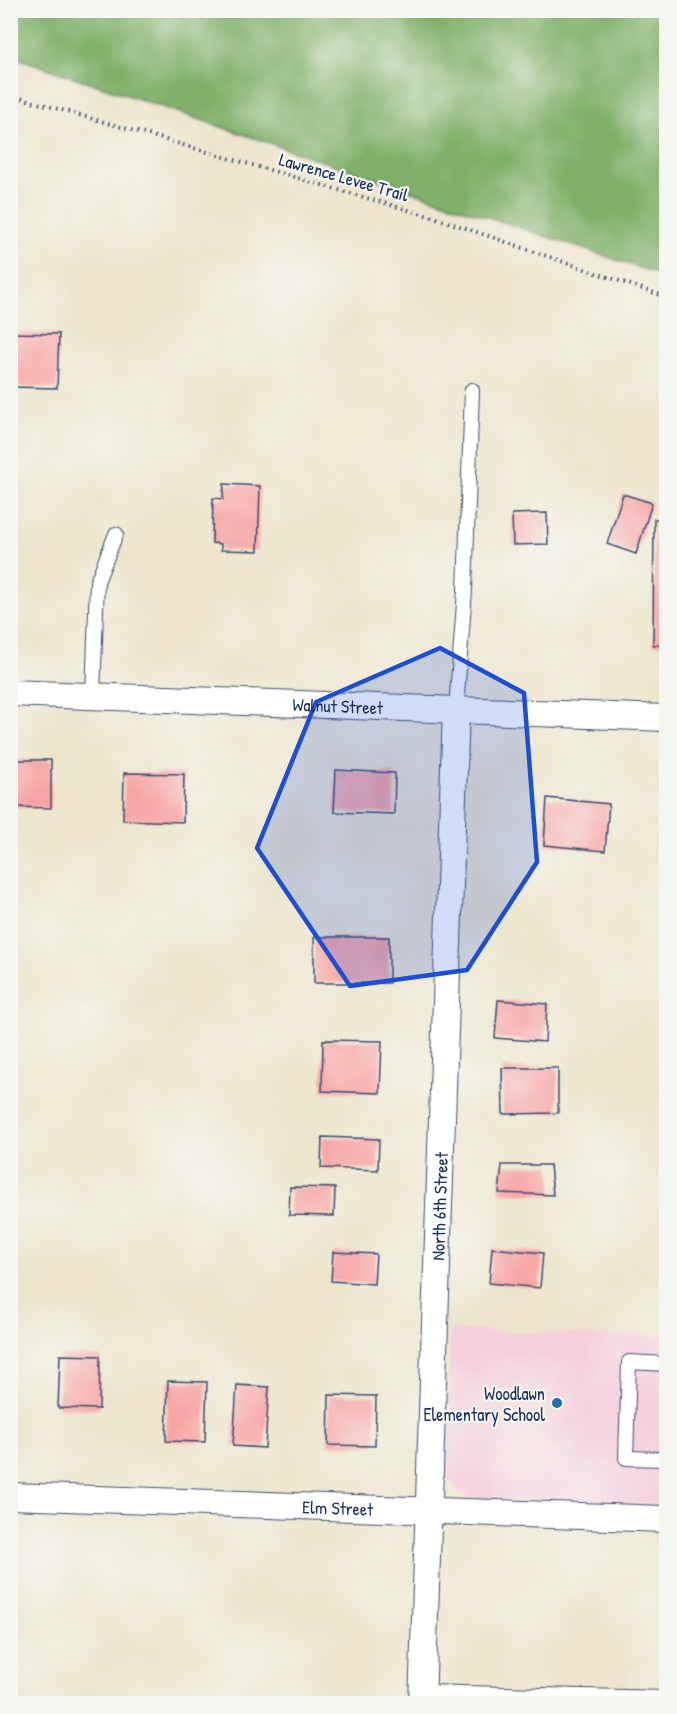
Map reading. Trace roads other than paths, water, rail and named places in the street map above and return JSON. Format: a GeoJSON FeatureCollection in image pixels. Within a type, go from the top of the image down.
{"type":"FeatureCollection","features":[{"type":"Feature","properties":{"kind":"street","name":"Walnut Street"},"geometry":{"type":"LineString","coordinates":[[10,693],[666,718]]}},
{"type":"Feature","properties":{"kind":"street","name":"North 6th Street"},"geometry":{"type":"LineString","coordinates":[[422,1698],[456,710]]}},
{"type":"Feature","properties":{"kind":"street","name":"Elm Street"},"geometry":{"type":"LineString","coordinates":[[10,1496],[666,1519]]}},
{"type":"Feature","properties":{"kind":"lane"},"geometry":{"type":"LineString","coordinates":[[456,710],[465,590],[472,390]]}},
{"type":"Feature","properties":{"kind":"lane"},"geometry":{"type":"LineString","coordinates":[[93,696],[97,582],[117,534]]}},
{"type":"Feature","properties":{"kind":"lane"},"geometry":{"type":"LineString","coordinates":[[666,1364],[629,1362],[626,1458],[666,1459]]}},
{"type":"Feature","properties":{"kind":"lane"},"geometry":{"type":"LineString","coordinates":[[422,1698],[666,1698]]}},
{"type":"Feature","properties":{"kind":"place","name":"Woodlawn Elementary School"},"geometry":{"type":"Point","coordinates":[557,1403]}}]}
